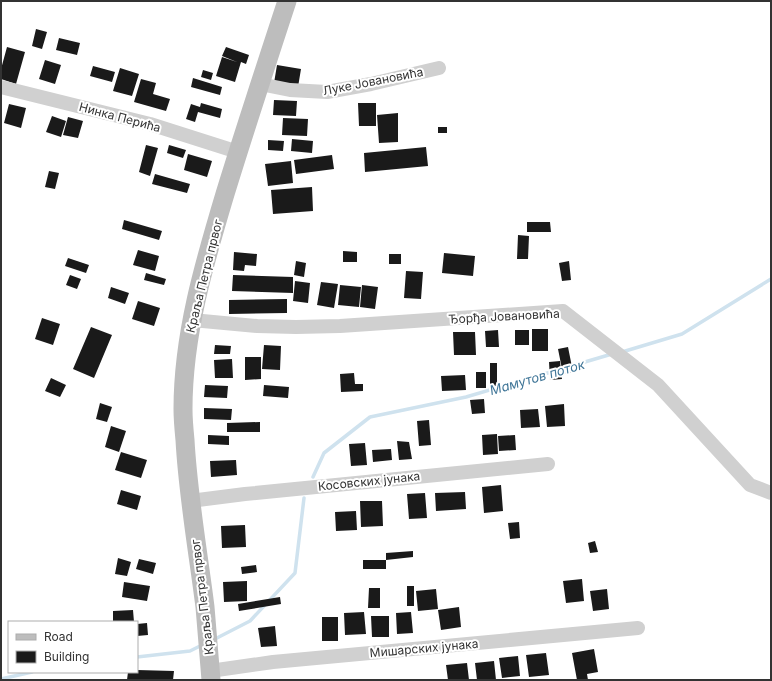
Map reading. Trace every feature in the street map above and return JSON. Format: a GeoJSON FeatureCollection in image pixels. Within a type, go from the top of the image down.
{"type":"FeatureCollection","features":[{"type":"Feature","properties":{"kind":"street","name":"Краља Петра првог"},"geometry":{"type":"LineString","coordinates":[[210,675],[208,643],[185,452],[183,410],[187,348],[196,300],[209,247],[287,1]]}},
{"type":"Feature","properties":{"kind":"street","name":"Луке Јовановића"},"geometry":{"type":"LineString","coordinates":[[260,84],[290,90],[327,92],[371,84],[439,68]]}},
{"type":"Feature","properties":{"kind":"street","name":"Нинка Перића"},"geometry":{"type":"LineString","coordinates":[[1,87],[150,124],[238,152]]}},
{"type":"Feature","properties":{"kind":"street","name":"Ђорђа Јовановића"},"geometry":{"type":"LineString","coordinates":[[192,320],[256,326],[340,326],[563,311],[658,385],[750,485],[771,493]]}},
{"type":"Feature","properties":{"kind":"street","name":"Косовских јунака"},"geometry":{"type":"LineString","coordinates":[[190,501],[245,494],[548,464]]}},
{"type":"Feature","properties":{"kind":"street","name":"Мишарских јунака"},"geometry":{"type":"LineString","coordinates":[[210,675],[273,662],[638,628]]}},
{"type":"Feature","properties":{"kind":"building"},"geometry":{"type":"Polygon","coordinates":[[[36,29],[47,32],[42,49],[32,46],[36,29]]]}},
{"type":"Feature","properties":{"kind":"building"},"geometry":{"type":"Polygon","coordinates":[[[59,38],[80,43],[77,55],[56,50],[59,38]]]}},
{"type":"Feature","properties":{"kind":"building"},"geometry":{"type":"Polygon","coordinates":[[[7,47],[25,52],[16,84],[1,79],[1,69],[7,47]]]}},
{"type":"Feature","properties":{"kind":"building"},"geometry":{"type":"Polygon","coordinates":[[[226,47],[249,55],[246,64],[241,62],[235,82],[216,76],[222,57],[237,62],[222,56],[226,47]]]}},
{"type":"Feature","properties":{"kind":"building"},"geometry":{"type":"Polygon","coordinates":[[[45,60],[61,65],[55,84],[39,79],[45,60]]]}},
{"type":"Feature","properties":{"kind":"building"},"geometry":{"type":"Polygon","coordinates":[[[277,65],[301,69],[298,87],[274,83],[277,65]]]}},
{"type":"Feature","properties":{"kind":"building"},"geometry":{"type":"Polygon","coordinates":[[[93,66],[115,72],[112,82],[90,76],[93,66]]]}},
{"type":"Feature","properties":{"kind":"building"},"geometry":{"type":"Polygon","coordinates":[[[120,68],[139,74],[132,96],[113,91],[120,68]]]}},
{"type":"Feature","properties":{"kind":"building"},"geometry":{"type":"Polygon","coordinates":[[[203,70],[213,73],[211,80],[201,77],[203,70]]]}},
{"type":"Feature","properties":{"kind":"building"},"geometry":{"type":"Polygon","coordinates":[[[193,78],[222,87],[220,95],[191,87],[193,78]]]}},
{"type":"Feature","properties":{"kind":"building"},"geometry":{"type":"Polygon","coordinates":[[[141,79],[156,83],[153,94],[170,99],[166,111],[134,102],[141,79]]]}},
{"type":"Feature","properties":{"kind":"building"},"geometry":{"type":"Polygon","coordinates":[[[274,100],[297,101],[296,116],[273,115],[274,100]]]}},
{"type":"Feature","properties":{"kind":"building"},"geometry":{"type":"Polygon","coordinates":[[[201,103],[222,109],[220,118],[198,112],[195,122],[186,119],[191,104],[200,107],[201,103]]]}},
{"type":"Feature","properties":{"kind":"building"},"geometry":{"type":"Polygon","coordinates":[[[358,103],[376,103],[376,126],[359,126],[358,103]]]}},
{"type":"Feature","properties":{"kind":"building"},"geometry":{"type":"Polygon","coordinates":[[[9,104],[26,108],[21,128],[4,123],[9,104]]]}},
{"type":"Feature","properties":{"kind":"building"},"geometry":{"type":"Polygon","coordinates":[[[398,113],[398,142],[379,143],[377,115],[398,113]]]}},
{"type":"Feature","properties":{"kind":"building"},"geometry":{"type":"Polygon","coordinates":[[[52,116],[66,121],[61,137],[46,132],[52,116]]]}},
{"type":"Feature","properties":{"kind":"building"},"geometry":{"type":"Polygon","coordinates":[[[68,117],[83,121],[78,138],[63,135],[68,117]]]}},
{"type":"Feature","properties":{"kind":"building"},"geometry":{"type":"Polygon","coordinates":[[[283,118],[308,119],[307,136],[282,135],[283,118]]]}},
{"type":"Feature","properties":{"kind":"building"},"geometry":{"type":"Polygon","coordinates":[[[438,127],[447,127],[447,133],[438,133],[438,127]]]}},
{"type":"Feature","properties":{"kind":"building"},"geometry":{"type":"Polygon","coordinates":[[[292,139],[313,141],[312,153],[291,151],[292,139]]]}},
{"type":"Feature","properties":{"kind":"building"},"geometry":{"type":"Polygon","coordinates":[[[268,140],[284,141],[283,151],[268,150],[268,140]]]}},
{"type":"Feature","properties":{"kind":"building"},"geometry":{"type":"Polygon","coordinates":[[[146,145],[158,148],[150,176],[139,172],[146,145]]]}},
{"type":"Feature","properties":{"kind":"building"},"geometry":{"type":"Polygon","coordinates":[[[169,145],[186,150],[183,158],[167,153],[169,145]]]}},
{"type":"Feature","properties":{"kind":"building"},"geometry":{"type":"Polygon","coordinates":[[[426,147],[428,166],[365,172],[364,153],[426,147]]]}},
{"type":"Feature","properties":{"kind":"building"},"geometry":{"type":"Polygon","coordinates":[[[188,154],[212,161],[207,177],[184,170],[188,154]]]}},
{"type":"Feature","properties":{"kind":"building"},"geometry":{"type":"Polygon","coordinates":[[[332,155],[334,169],[296,174],[294,160],[332,155]]]}},
{"type":"Feature","properties":{"kind":"building"},"geometry":{"type":"Polygon","coordinates":[[[291,161],[293,183],[268,186],[265,164],[291,161]]]}},
{"type":"Feature","properties":{"kind":"building"},"geometry":{"type":"Polygon","coordinates":[[[49,171],[59,173],[55,189],[45,187],[49,171]]]}},
{"type":"Feature","properties":{"kind":"building"},"geometry":{"type":"Polygon","coordinates":[[[155,174],[190,184],[187,193],[152,184],[155,174]]]}},
{"type":"Feature","properties":{"kind":"building"},"geometry":{"type":"Polygon","coordinates":[[[312,187],[313,211],[273,214],[271,190],[312,187]]]}},
{"type":"Feature","properties":{"kind":"building"},"geometry":{"type":"Polygon","coordinates":[[[124,220],[162,231],[159,240],[122,229],[124,220]]]}},
{"type":"Feature","properties":{"kind":"building"},"geometry":{"type":"Polygon","coordinates":[[[527,222],[550,222],[551,232],[527,232],[527,222]]]}},
{"type":"Feature","properties":{"kind":"building"},"geometry":{"type":"Polygon","coordinates":[[[518,235],[529,236],[528,259],[517,259],[518,235]]]}},
{"type":"Feature","properties":{"kind":"building"},"geometry":{"type":"Polygon","coordinates":[[[138,250],[159,256],[155,271],[133,265],[138,250]]]}},
{"type":"Feature","properties":{"kind":"building"},"geometry":{"type":"Polygon","coordinates":[[[343,251],[357,252],[357,262],[343,262],[343,251]]]}},
{"type":"Feature","properties":{"kind":"building"},"geometry":{"type":"Polygon","coordinates":[[[234,252],[257,254],[256,266],[245,265],[244,271],[233,270],[234,252]]]}},
{"type":"Feature","properties":{"kind":"building"},"geometry":{"type":"Polygon","coordinates":[[[444,253],[475,256],[473,276],[442,273],[444,253]]]}},
{"type":"Feature","properties":{"kind":"building"},"geometry":{"type":"Polygon","coordinates":[[[389,254],[401,254],[401,264],[389,264],[389,254]]]}},
{"type":"Feature","properties":{"kind":"building"},"geometry":{"type":"Polygon","coordinates":[[[68,258],[89,265],[86,273],[65,266],[68,258]]]}},
{"type":"Feature","properties":{"kind":"building"},"geometry":{"type":"Polygon","coordinates":[[[296,261],[306,263],[304,277],[294,275],[296,261]]]}},
{"type":"Feature","properties":{"kind":"building"},"geometry":{"type":"Polygon","coordinates":[[[569,261],[571,280],[562,281],[559,263],[569,261]]]}},
{"type":"Feature","properties":{"kind":"building"},"geometry":{"type":"Polygon","coordinates":[[[406,271],[423,272],[421,299],[404,298],[406,271]]]}},
{"type":"Feature","properties":{"kind":"building"},"geometry":{"type":"Polygon","coordinates":[[[146,273],[166,279],[164,285],[144,280],[146,273]]]}},
{"type":"Feature","properties":{"kind":"building"},"geometry":{"type":"Polygon","coordinates":[[[70,275],[81,279],[77,289],[66,285],[70,275]]]}},
{"type":"Feature","properties":{"kind":"building"},"geometry":{"type":"Polygon","coordinates":[[[233,275],[293,277],[293,293],[232,291],[233,275]]]}},
{"type":"Feature","properties":{"kind":"building"},"geometry":{"type":"Polygon","coordinates":[[[295,281],[310,283],[308,303],[293,301],[295,281]]]}},
{"type":"Feature","properties":{"kind":"building"},"geometry":{"type":"Polygon","coordinates":[[[321,282],[338,284],[334,308],[317,305],[321,282]]]}},
{"type":"Feature","properties":{"kind":"building"},"geometry":{"type":"Polygon","coordinates":[[[340,285],[361,287],[359,307],[338,305],[340,285]]]}},
{"type":"Feature","properties":{"kind":"building"},"geometry":{"type":"Polygon","coordinates":[[[362,285],[378,287],[375,309],[360,307],[362,285]]]}},
{"type":"Feature","properties":{"kind":"building"},"geometry":{"type":"Polygon","coordinates":[[[111,287],[129,293],[125,304],[108,298],[111,287]]]}},
{"type":"Feature","properties":{"kind":"building"},"geometry":{"type":"Polygon","coordinates":[[[287,299],[287,313],[229,314],[229,300],[287,299]]]}},
{"type":"Feature","properties":{"kind":"building"},"geometry":{"type":"Polygon","coordinates":[[[138,301],[160,308],[154,326],[132,319],[138,301]]]}},
{"type":"Feature","properties":{"kind":"building"},"geometry":{"type":"Polygon","coordinates":[[[42,318],[60,324],[53,345],[35,339],[42,318]]]}},
{"type":"Feature","properties":{"kind":"building"},"geometry":{"type":"Polygon","coordinates":[[[91,327],[112,335],[94,378],[73,369],[91,327]]]}},
{"type":"Feature","properties":{"kind":"building"},"geometry":{"type":"Polygon","coordinates":[[[532,329],[548,329],[548,351],[532,351],[532,329]]]}},
{"type":"Feature","properties":{"kind":"building"},"geometry":{"type":"Polygon","coordinates":[[[498,330],[499,347],[486,347],[485,331],[498,330]]]}},
{"type":"Feature","properties":{"kind":"building"},"geometry":{"type":"Polygon","coordinates":[[[515,330],[529,330],[529,345],[515,345],[515,330]]]}},
{"type":"Feature","properties":{"kind":"building"},"geometry":{"type":"Polygon","coordinates":[[[453,332],[475,332],[476,355],[454,355],[453,332]]]}},
{"type":"Feature","properties":{"kind":"building"},"geometry":{"type":"Polygon","coordinates":[[[215,345],[231,346],[230,354],[214,354],[215,345]]]}},
{"type":"Feature","properties":{"kind":"building"},"geometry":{"type":"Polygon","coordinates":[[[264,345],[281,346],[280,370],[262,369],[264,345]]]}},
{"type":"Feature","properties":{"kind":"building"},"geometry":{"type":"Polygon","coordinates":[[[568,347],[573,372],[563,374],[558,349],[568,347]]]}},
{"type":"Feature","properties":{"kind":"building"},"geometry":{"type":"Polygon","coordinates":[[[245,357],[261,357],[261,379],[245,380],[245,357]]]}},
{"type":"Feature","properties":{"kind":"building"},"geometry":{"type":"Polygon","coordinates":[[[232,359],[233,378],[215,378],[214,360],[232,359]]]}},
{"type":"Feature","properties":{"kind":"building"},"geometry":{"type":"Polygon","coordinates":[[[560,361],[562,379],[550,380],[549,362],[560,361]]]}},
{"type":"Feature","properties":{"kind":"building"},"geometry":{"type":"Polygon","coordinates":[[[490,363],[497,363],[497,386],[490,386],[490,363]]]}},
{"type":"Feature","properties":{"kind":"building"},"geometry":{"type":"Polygon","coordinates":[[[476,372],[486,372],[486,388],[476,388],[476,372]]]}},
{"type":"Feature","properties":{"kind":"building"},"geometry":{"type":"Polygon","coordinates":[[[354,373],[355,384],[363,384],[363,391],[341,392],[340,374],[354,373]]]}},
{"type":"Feature","properties":{"kind":"building"},"geometry":{"type":"Polygon","coordinates":[[[465,375],[466,390],[442,391],[441,376],[465,375]]]}},
{"type":"Feature","properties":{"kind":"building"},"geometry":{"type":"Polygon","coordinates":[[[51,378],[66,385],[60,397],[45,391],[51,378]]]}},
{"type":"Feature","properties":{"kind":"building"},"geometry":{"type":"Polygon","coordinates":[[[205,385],[228,386],[227,398],[204,397],[205,385]]]}},
{"type":"Feature","properties":{"kind":"building"},"geometry":{"type":"Polygon","coordinates":[[[264,385],[289,387],[288,398],[263,396],[264,385]]]}},
{"type":"Feature","properties":{"kind":"building"},"geometry":{"type":"Polygon","coordinates":[[[484,399],[485,413],[472,414],[470,400],[484,399]]]}},
{"type":"Feature","properties":{"kind":"building"},"geometry":{"type":"Polygon","coordinates":[[[100,403],[112,407],[107,422],[96,419],[100,403]]]}},
{"type":"Feature","properties":{"kind":"building"},"geometry":{"type":"Polygon","coordinates":[[[564,404],[565,426],[547,427],[545,406],[564,404]]]}},
{"type":"Feature","properties":{"kind":"building"},"geometry":{"type":"Polygon","coordinates":[[[204,408],[232,409],[231,420],[204,419],[204,408]]]}},
{"type":"Feature","properties":{"kind":"building"},"geometry":{"type":"Polygon","coordinates":[[[538,409],[540,427],[521,428],[520,410],[538,409]]]}},
{"type":"Feature","properties":{"kind":"building"},"geometry":{"type":"Polygon","coordinates":[[[429,420],[431,445],[419,446],[417,421],[429,420]]]}},
{"type":"Feature","properties":{"kind":"building"},"geometry":{"type":"Polygon","coordinates":[[[260,422],[260,432],[227,432],[227,423],[260,422]]]}},
{"type":"Feature","properties":{"kind":"building"},"geometry":{"type":"Polygon","coordinates":[[[111,426],[126,431],[119,452],[105,447],[111,426]]]}},
{"type":"Feature","properties":{"kind":"building"},"geometry":{"type":"Polygon","coordinates":[[[497,434],[498,454],[483,455],[482,435],[497,434]]]}},
{"type":"Feature","properties":{"kind":"building"},"geometry":{"type":"Polygon","coordinates":[[[208,435],[229,436],[229,445],[208,444],[208,435]]]}},
{"type":"Feature","properties":{"kind":"building"},"geometry":{"type":"Polygon","coordinates":[[[515,435],[516,450],[499,451],[498,436],[515,435]]]}},
{"type":"Feature","properties":{"kind":"building"},"geometry":{"type":"Polygon","coordinates":[[[397,441],[409,442],[412,459],[399,460],[397,441]]]}},
{"type":"Feature","properties":{"kind":"building"},"geometry":{"type":"Polygon","coordinates":[[[365,443],[367,465],[351,466],[349,444],[365,443]]]}},
{"type":"Feature","properties":{"kind":"building"},"geometry":{"type":"Polygon","coordinates":[[[391,449],[392,460],[373,462],[372,450],[391,449]]]}},
{"type":"Feature","properties":{"kind":"building"},"geometry":{"type":"Polygon","coordinates":[[[121,452],[147,460],[141,478],[115,470],[121,452]]]}},
{"type":"Feature","properties":{"kind":"building"},"geometry":{"type":"Polygon","coordinates":[[[236,460],[237,475],[211,477],[210,461],[236,460]]]}},
{"type":"Feature","properties":{"kind":"building"},"geometry":{"type":"Polygon","coordinates":[[[501,485],[503,511],[484,513],[482,487],[501,485]]]}},
{"type":"Feature","properties":{"kind":"building"},"geometry":{"type":"Polygon","coordinates":[[[121,490],[141,496],[137,510],[117,504],[121,490]]]}},
{"type":"Feature","properties":{"kind":"building"},"geometry":{"type":"Polygon","coordinates":[[[465,492],[466,509],[436,511],[435,493],[465,492]]]}},
{"type":"Feature","properties":{"kind":"building"},"geometry":{"type":"Polygon","coordinates":[[[425,493],[427,518],[409,519],[407,494],[425,493]]]}},
{"type":"Feature","properties":{"kind":"building"},"geometry":{"type":"Polygon","coordinates":[[[360,501],[382,501],[383,526],[361,527],[360,501]]]}},
{"type":"Feature","properties":{"kind":"building"},"geometry":{"type":"Polygon","coordinates":[[[356,511],[357,530],[336,531],[335,512],[356,511]]]}},
{"type":"Feature","properties":{"kind":"building"},"geometry":{"type":"Polygon","coordinates":[[[519,522],[520,538],[510,539],[508,523],[519,522]]]}},
{"type":"Feature","properties":{"kind":"building"},"geometry":{"type":"Polygon","coordinates":[[[245,525],[246,547],[222,548],[221,526],[245,525]]]}},
{"type":"Feature","properties":{"kind":"building"},"geometry":{"type":"Polygon","coordinates":[[[595,541],[598,552],[590,553],[588,543],[595,541]]]}},
{"type":"Feature","properties":{"kind":"building"},"geometry":{"type":"Polygon","coordinates":[[[413,551],[413,557],[386,560],[386,553],[413,551]]]}},
{"type":"Feature","properties":{"kind":"building"},"geometry":{"type":"Polygon","coordinates":[[[118,558],[131,562],[127,576],[115,574],[118,558]]]}},
{"type":"Feature","properties":{"kind":"building"},"geometry":{"type":"Polygon","coordinates":[[[139,559],[156,563],[153,574],[136,569],[139,559]]]}},
{"type":"Feature","properties":{"kind":"building"},"geometry":{"type":"Polygon","coordinates":[[[363,560],[386,560],[386,569],[363,569],[363,560]]]}},
{"type":"Feature","properties":{"kind":"building"},"geometry":{"type":"Polygon","coordinates":[[[256,565],[257,572],[242,574],[241,567],[256,565]]]}},
{"type":"Feature","properties":{"kind":"building"},"geometry":{"type":"Polygon","coordinates":[[[582,579],[584,601],[566,603],[563,581],[582,579]]]}},
{"type":"Feature","properties":{"kind":"building"},"geometry":{"type":"Polygon","coordinates":[[[247,581],[247,601],[224,602],[223,582],[247,581]]]}},
{"type":"Feature","properties":{"kind":"building"},"geometry":{"type":"Polygon","coordinates":[[[124,582],[150,586],[147,601],[122,597],[124,582]]]}},
{"type":"Feature","properties":{"kind":"building"},"geometry":{"type":"Polygon","coordinates":[[[407,586],[414,586],[414,606],[407,606],[407,586]]]}},
{"type":"Feature","properties":{"kind":"building"},"geometry":{"type":"Polygon","coordinates":[[[369,588],[380,588],[380,608],[368,608],[369,588]]]}},
{"type":"Feature","properties":{"kind":"building"},"geometry":{"type":"Polygon","coordinates":[[[436,589],[438,609],[418,611],[416,591],[436,589]]]}},
{"type":"Feature","properties":{"kind":"building"},"geometry":{"type":"Polygon","coordinates":[[[607,589],[609,609],[593,611],[590,591],[607,589]]]}},
{"type":"Feature","properties":{"kind":"building"},"geometry":{"type":"Polygon","coordinates":[[[280,597],[281,604],[239,611],[238,604],[280,597]]]}},
{"type":"Feature","properties":{"kind":"building"},"geometry":{"type":"Polygon","coordinates":[[[459,607],[461,627],[441,630],[438,610],[459,607]]]}},
{"type":"Feature","properties":{"kind":"building"},"geometry":{"type":"Polygon","coordinates":[[[133,610],[134,621],[113,621],[113,611],[133,610]]]}},
{"type":"Feature","properties":{"kind":"building"},"geometry":{"type":"Polygon","coordinates":[[[364,612],[366,634],[345,635],[344,613],[364,612]]]}},
{"type":"Feature","properties":{"kind":"building"},"geometry":{"type":"Polygon","coordinates":[[[411,612],[413,633],[397,634],[396,613],[411,612]]]}},
{"type":"Feature","properties":{"kind":"building"},"geometry":{"type":"Polygon","coordinates":[[[371,616],[389,616],[389,637],[372,637],[371,616]]]}},
{"type":"Feature","properties":{"kind":"building"},"geometry":{"type":"Polygon","coordinates":[[[322,617],[338,617],[338,641],[322,641],[322,617]]]}},
{"type":"Feature","properties":{"kind":"building"},"geometry":{"type":"Polygon","coordinates":[[[147,623],[148,635],[138,636],[138,624],[147,623]]]}},
{"type":"Feature","properties":{"kind":"building"},"geometry":{"type":"Polygon","coordinates":[[[275,626],[277,646],[261,647],[258,628],[275,626]]]}},
{"type":"Feature","properties":{"kind":"building"},"geometry":{"type":"Polygon","coordinates":[[[594,649],[598,672],[587,674],[588,680],[577,680],[572,653],[594,649]]]}},
{"type":"Feature","properties":{"kind":"building"},"geometry":{"type":"Polygon","coordinates":[[[546,653],[549,675],[529,677],[526,655],[546,653]]]}},
{"type":"Feature","properties":{"kind":"building"},"geometry":{"type":"Polygon","coordinates":[[[518,656],[520,676],[502,678],[499,658],[518,656]]]}},
{"type":"Feature","properties":{"kind":"building"},"geometry":{"type":"Polygon","coordinates":[[[494,661],[496,680],[477,680],[475,663],[494,661]]]}},
{"type":"Feature","properties":{"kind":"building"},"geometry":{"type":"Polygon","coordinates":[[[467,663],[469,680],[448,680],[446,665],[467,663]]]}},
{"type":"Feature","properties":{"kind":"building"},"geometry":{"type":"Polygon","coordinates":[[[138,670],[174,671],[173,680],[127,680],[128,673],[138,673],[138,670]]]}},
{"type":"Feature","properties":{"kind":"waterway","name":"Мамутов поток"},"geometry":{"type":"LineString","coordinates":[[622,352],[682,334],[771,279]]}},
{"type":"Feature","properties":{"kind":"waterway","name":"Мамутов поток"},"geometry":{"type":"LineString","coordinates":[[313,477],[324,453],[370,417],[466,397],[612,354]]}},
{"type":"Feature","properties":{"kind":"waterway","name":"Мамутов поток"},"geometry":{"type":"LineString","coordinates":[[213,640],[250,621],[295,573],[304,498]]}},
{"type":"Feature","properties":{"kind":"waterway","name":"Мамутов поток"},"geometry":{"type":"LineString","coordinates":[[138,657],[190,651],[202,645]]}},
{"type":"Feature","properties":{"kind":"waterway","name":"Мамутов поток"},"geometry":{"type":"LineString","coordinates":[[1,679],[28,673]]}}]}
